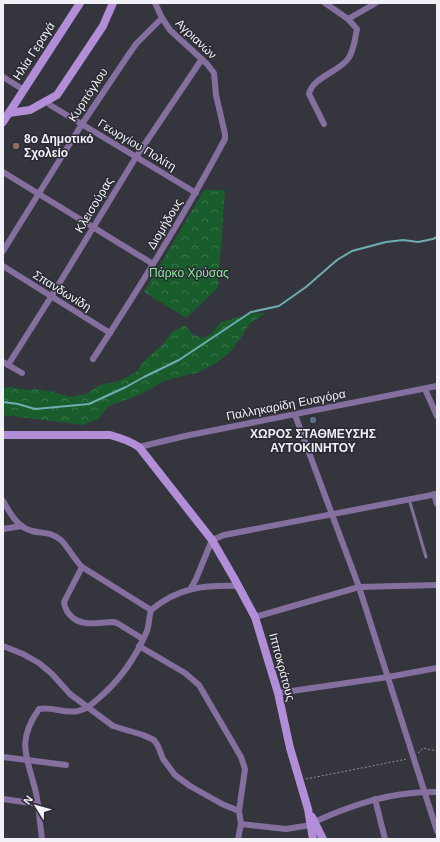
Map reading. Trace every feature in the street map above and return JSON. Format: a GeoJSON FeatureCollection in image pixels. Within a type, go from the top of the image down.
{"type":"FeatureCollection","features":[{"type":"Feature","properties":{"kind":"street","name":"Ηλία Γεραγά"},"geometry":{"type":"LineString","coordinates":[[3,122],[80,3]]}},
{"type":"Feature","properties":{"kind":"street"},"geometry":{"type":"LineString","coordinates":[[9,112],[30,110],[57,96],[103,26],[113,3]]}},
{"type":"Feature","properties":{"kind":"street","name":"Αγριανών"},"geometry":{"type":"LineString","coordinates":[[155,3],[162,18],[177,37],[202,59],[214,73],[216,95],[225,139]]}},
{"type":"Feature","properties":{"kind":"street"},"geometry":{"type":"LineString","coordinates":[[324,124],[309,94],[310,88],[313,84],[331,73],[348,58],[357,29],[348,19],[325,3]]}},
{"type":"Feature","properties":{"kind":"street"},"geometry":{"type":"LineString","coordinates":[[348,19],[376,3]]}},
{"type":"Feature","properties":{"kind":"street","name":"Κυρπόγλου"},"geometry":{"type":"LineString","coordinates":[[3,251],[82,124],[136,44],[162,18]]}},
{"type":"Feature","properties":{"kind":"street","name":"Κλεισούρας"},"geometry":{"type":"LineString","coordinates":[[6,363],[51,297],[136,157],[202,59]]}},
{"type":"Feature","properties":{"kind":"street"},"geometry":{"type":"LineString","coordinates":[[3,77],[24,90]]}},
{"type":"Feature","properties":{"kind":"street","name":"Γεωργίου Πολίτη"},"geometry":{"type":"LineString","coordinates":[[48,101],[50,105],[196,193]]}},
{"type":"Feature","properties":{"kind":"street","name":"Διομήδους"},"geometry":{"type":"LineString","coordinates":[[93,359],[154,264],[196,193],[225,139]]}},
{"type":"Feature","properties":{"kind":"street"},"geometry":{"type":"LineString","coordinates":[[3,172],[154,264]]}},
{"type":"Feature","properties":{"kind":"street","name":"Σπανδωνίδη"},"geometry":{"type":"LineString","coordinates":[[3,266],[110,334]]}},
{"type":"Feature","properties":{"kind":"street"},"geometry":{"type":"LineString","coordinates":[[6,363],[22,373]]}},
{"type":"Feature","properties":{"kind":"street","name":"Παλληκαρίδη Ευαγόρα"},"geometry":{"type":"LineString","coordinates":[[139,448],[185,436],[437,386]]}},
{"type":"Feature","properties":{"kind":"street"},"geometry":{"type":"LineString","coordinates":[[425,389],[437,416]]}},
{"type":"Feature","properties":{"kind":"street"},"geometry":{"type":"LineString","coordinates":[[295,415],[359,587],[426,792],[437,831]]}},
{"type":"Feature","properties":{"kind":"street"},"geometry":{"type":"LineString","coordinates":[[3,435],[110,435],[132,442],[139,448]]}},
{"type":"Feature","properties":{"kind":"street","name":"Ιπποκράτους"},"geometry":{"type":"LineString","coordinates":[[139,448],[212,540],[255,617],[278,693],[299,780],[312,823],[313,839]]}},
{"type":"Feature","properties":{"kind":"street"},"geometry":{"type":"LineString","coordinates":[[191,588],[212,540],[224,534],[435,494],[437,504]]}},
{"type":"Feature","properties":{"kind":"street"},"geometry":{"type":"LineString","coordinates":[[3,500],[15,519],[22,526],[33,531],[45,532],[62,541],[74,560],[82,567],[151,610]]}},
{"type":"Feature","properties":{"kind":"street"},"geometry":{"type":"LineString","coordinates":[[3,529],[22,526]]}},
{"type":"Feature","properties":{"kind":"street"},"geometry":{"type":"LineString","coordinates":[[82,567],[64,602],[67,613],[80,623],[117,623],[143,639]]}},
{"type":"Feature","properties":{"kind":"street"},"geometry":{"type":"LineString","coordinates":[[42,839],[38,804],[26,759],[25,743],[35,715],[39,709],[49,708],[70,712],[88,707],[112,686],[122,674],[143,639],[151,610],[164,600],[191,588],[210,586],[239,586]]}},
{"type":"Feature","properties":{"kind":"street"},"geometry":{"type":"LineString","coordinates":[[255,617],[359,587],[437,586]]}},
{"type":"Feature","properties":{"kind":"street"},"geometry":{"type":"LineString","coordinates":[[3,646],[23,654],[39,663],[52,674],[70,694],[112,726],[143,735],[154,740],[163,759],[175,775],[190,786],[222,804],[239,811]]}},
{"type":"Feature","properties":{"kind":"street"},"geometry":{"type":"LineString","coordinates":[[139,646],[185,673],[198,685],[241,757],[245,769],[239,811],[241,824],[238,839]]}},
{"type":"Feature","properties":{"kind":"street"},"geometry":{"type":"LineString","coordinates":[[278,693],[388,677],[437,668]]}},
{"type":"Feature","properties":{"kind":"street"},"geometry":{"type":"LineString","coordinates":[[3,757],[66,765]]}},
{"type":"Feature","properties":{"kind":"street"},"geometry":{"type":"LineString","coordinates":[[241,824],[286,829],[312,823],[344,809],[375,799],[426,792],[437,792]]}},
{"type":"Feature","properties":{"kind":"street"},"geometry":{"type":"LineString","coordinates":[[3,799],[38,804]]}},
{"type":"Feature","properties":{"kind":"street"},"geometry":{"type":"LineString","coordinates":[[375,799],[385,839]]}},
{"type":"Feature","properties":{"kind":"street","name":"Ιπποκράτους"},"geometry":{"type":"LineString","coordinates":[[312,823],[323,839]]}},
{"type":"Feature","properties":{"kind":"lane"},"geometry":{"type":"LineString","coordinates":[[409,499],[426,557]]}},
{"type":"Feature","properties":{"kind":"path"},"geometry":{"type":"LineString","coordinates":[[299,780],[414,757],[423,748],[437,751]]}},
{"type":"Feature","properties":{"kind":"green space","name":"Πάρκο Χρύσας"},"geometry":{"type":"Polygon","coordinates":[[[204,190],[225,190],[218,288],[186,318],[144,292],[204,190]]]}},
{"type":"Feature","properties":{"kind":"green space"},"geometry":{"type":"Polygon","coordinates":[[[253,313],[266,313],[249,324],[231,351],[215,364],[199,372],[164,381],[144,393],[109,406],[98,419],[83,425],[3,415],[3,388],[11,387],[26,390],[37,389],[54,392],[69,397],[86,394],[100,385],[119,381],[136,372],[145,360],[162,345],[172,332],[185,325],[193,335],[203,338],[212,333],[221,322],[253,313]]]}},
{"type":"Feature","properties":{"kind":"waterway"},"geometry":{"type":"LineString","coordinates":[[3,402],[18,404],[35,409],[89,404],[179,360],[251,312],[279,306],[306,287],[337,260],[352,251],[386,242],[403,240],[418,242],[437,237]]}},
{"type":"Feature","properties":{"kind":"place","name":"8ο Δημοτικό Σχολείο"},"geometry":{"type":"Point","coordinates":[16,146]}},
{"type":"Feature","properties":{"kind":"place","name":"ΧΩΡΟΣ ΣΤΑΘΜΕΥΣΗΣ ΑΥΤΟΚΙΝΗΤΟΥ"},"geometry":{"type":"Point","coordinates":[313,420]}}]}
